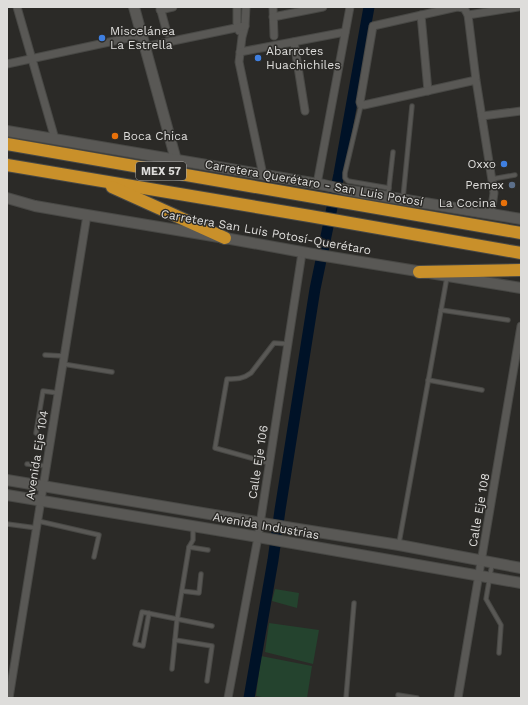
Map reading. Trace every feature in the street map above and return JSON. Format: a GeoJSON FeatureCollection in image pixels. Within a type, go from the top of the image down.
{"type":"FeatureCollection","features":[{"type":"Feature","properties":{"kind":"highway"},"geometry":{"type":"LineString","coordinates":[[7,135],[54,152]]}},
{"type":"Feature","properties":{"kind":"highway","name":"Carretera Querétaro - San Luis Potosí"},"geometry":{"type":"LineString","coordinates":[[7,144],[521,233]]}},
{"type":"Feature","properties":{"kind":"highway","name":"MEX 57"},"geometry":{"type":"LineString","coordinates":[[7,165],[521,253]]}},
{"type":"Feature","properties":{"kind":"highway"},"geometry":{"type":"LineString","coordinates":[[96,180],[225,238]]}},
{"type":"Feature","properties":{"kind":"highway"},"geometry":{"type":"LineString","coordinates":[[419,272],[521,270]]}},
{"type":"Feature","properties":{"kind":"main road"},"geometry":{"type":"LineString","coordinates":[[134,7],[176,160]]}},
{"type":"Feature","properties":{"kind":"main road"},"geometry":{"type":"LineString","coordinates":[[7,131],[346,190],[388,193],[402,199],[521,219]]}},
{"type":"Feature","properties":{"kind":"main road","name":"Carretera San Luis Potosí-Querétaro"},"geometry":{"type":"LineString","coordinates":[[7,198],[35,206],[330,257],[521,288]]}},
{"type":"Feature","properties":{"kind":"main road","name":"Avenida Industrias"},"geometry":{"type":"LineString","coordinates":[[7,480],[399,545],[521,568]]}},
{"type":"Feature","properties":{"kind":"main road","name":"Avenida Industrias"},"geometry":{"type":"LineString","coordinates":[[7,495],[521,583]]}},
{"type":"Feature","properties":{"kind":"street"},"geometry":{"type":"LineString","coordinates":[[17,7],[55,139]]}},
{"type":"Feature","properties":{"kind":"street"},"geometry":{"type":"LineString","coordinates":[[168,33],[160,8],[173,7]]}},
{"type":"Feature","properties":{"kind":"street"},"geometry":{"type":"LineString","coordinates":[[237,7],[242,37],[240,62],[263,175]]}},
{"type":"Feature","properties":{"kind":"street"},"geometry":{"type":"LineString","coordinates":[[241,27],[246,7]]}},
{"type":"Feature","properties":{"kind":"street"},"geometry":{"type":"LineString","coordinates":[[273,7],[274,36]]}},
{"type":"Feature","properties":{"kind":"street"},"geometry":{"type":"LineString","coordinates":[[273,17],[321,7]]}},
{"type":"Feature","properties":{"kind":"street"},"geometry":{"type":"LineString","coordinates":[[320,185],[350,7]]}},
{"type":"Feature","properties":{"kind":"street"},"geometry":{"type":"LineString","coordinates":[[476,80],[364,105],[361,105],[360,102],[374,26],[457,7],[464,8],[468,15],[476,80],[494,192],[491,214]]}},
{"type":"Feature","properties":{"kind":"street"},"geometry":{"type":"LineString","coordinates":[[468,15],[518,7]]}},
{"type":"Feature","properties":{"kind":"street"},"geometry":{"type":"LineString","coordinates":[[421,15],[428,91]]}},
{"type":"Feature","properties":{"kind":"street"},"geometry":{"type":"LineString","coordinates":[[144,47],[241,27]]}},
{"type":"Feature","properties":{"kind":"street"},"geometry":{"type":"LineString","coordinates":[[240,52],[345,32]]}},
{"type":"Feature","properties":{"kind":"street"},"geometry":{"type":"LineString","coordinates":[[7,64],[142,36]]}},
{"type":"Feature","properties":{"kind":"street"},"geometry":{"type":"LineString","coordinates":[[294,42],[305,111]]}},
{"type":"Feature","properties":{"kind":"street"},"geometry":{"type":"LineString","coordinates":[[482,116],[521,111]]}},
{"type":"Feature","properties":{"kind":"street","name":"Avenida Eje 104"},"geometry":{"type":"LineString","coordinates":[[8,698],[87,215]]}},
{"type":"Feature","properties":{"kind":"street","name":"Calle Eje 106"},"geometry":{"type":"LineString","coordinates":[[228,698],[262,538],[269,463],[302,252]]}},
{"type":"Feature","properties":{"kind":"street","name":"Calle Eje 108"},"geometry":{"type":"LineString","coordinates":[[458,698],[521,326]]}},
{"type":"Feature","properties":{"kind":"lane"},"geometry":{"type":"LineString","coordinates":[[361,105],[345,178],[348,181],[388,193],[394,152]]}},
{"type":"Feature","properties":{"kind":"lane"},"geometry":{"type":"LineString","coordinates":[[402,199],[412,106]]}},
{"type":"Feature","properties":{"kind":"lane"},"geometry":{"type":"LineString","coordinates":[[492,179],[515,175]]}},
{"type":"Feature","properties":{"kind":"lane"},"geometry":{"type":"LineString","coordinates":[[399,545],[447,276]]}},
{"type":"Feature","properties":{"kind":"lane"},"geometry":{"type":"LineString","coordinates":[[441,310],[508,320]]}},
{"type":"Feature","properties":{"kind":"lane"},"geometry":{"type":"LineString","coordinates":[[269,463],[215,448],[227,379],[242,378],[247,376],[274,343],[288,344]]}},
{"type":"Feature","properties":{"kind":"lane"},"geometry":{"type":"LineString","coordinates":[[44,354],[64,356]]}},
{"type":"Feature","properties":{"kind":"lane"},"geometry":{"type":"LineString","coordinates":[[63,364],[112,372]]}},
{"type":"Feature","properties":{"kind":"lane"},"geometry":{"type":"LineString","coordinates":[[428,380],[482,390]]}},
{"type":"Feature","properties":{"kind":"lane"},"geometry":{"type":"LineString","coordinates":[[36,433],[43,391],[58,393]]}},
{"type":"Feature","properties":{"kind":"lane"},"geometry":{"type":"LineString","coordinates":[[27,464],[47,466]]}},
{"type":"Feature","properties":{"kind":"lane"},"geometry":{"type":"LineString","coordinates":[[7,524],[37,525],[99,535],[94,557]]}},
{"type":"Feature","properties":{"kind":"lane"},"geometry":{"type":"LineString","coordinates":[[172,669],[177,620],[189,547],[192,540],[193,526]]}},
{"type":"Feature","properties":{"kind":"lane"},"geometry":{"type":"LineString","coordinates":[[189,547],[208,550]]}},
{"type":"Feature","properties":{"kind":"lane"},"geometry":{"type":"LineString","coordinates":[[492,562],[486,599],[501,625],[499,653]]}},
{"type":"Feature","properties":{"kind":"lane"},"geometry":{"type":"LineString","coordinates":[[182,591],[199,593],[201,574]]}},
{"type":"Feature","properties":{"kind":"lane"},"geometry":{"type":"LineString","coordinates":[[346,698],[354,603]]}},
{"type":"Feature","properties":{"kind":"lane"},"geometry":{"type":"LineString","coordinates":[[149,613],[143,646],[136,644],[142,612],[149,613],[177,620],[212,626]]}},
{"type":"Feature","properties":{"kind":"lane"},"geometry":{"type":"LineString","coordinates":[[175,640],[212,646],[207,681]]}},
{"type":"Feature","properties":{"kind":"lane"},"geometry":{"type":"LineString","coordinates":[[398,695],[417,698]]}},
{"type":"Feature","properties":{"kind":"green space"},"geometry":{"type":"Polygon","coordinates":[[[275,589],[299,593],[297,608],[272,601],[275,589]]]}},
{"type":"Feature","properties":{"kind":"green space"},"geometry":{"type":"Polygon","coordinates":[[[269,623],[319,630],[313,664],[265,652],[269,623]]]}},
{"type":"Feature","properties":{"kind":"green space"},"geometry":{"type":"Polygon","coordinates":[[[261,656],[312,666],[307,698],[267,698],[256,696],[261,656]]]}},
{"type":"Feature","properties":{"kind":"waterway"},"geometry":{"type":"LineString","coordinates":[[249,698],[273,560],[315,289],[339,174],[369,7]]}},
{"type":"Feature","properties":{"kind":"place","name":"Miscelánea La Estrella"},"geometry":{"type":"Point","coordinates":[102,38]}},
{"type":"Feature","properties":{"kind":"place","name":"Abarrotes Huachichiles"},"geometry":{"type":"Point","coordinates":[258,58]}},
{"type":"Feature","properties":{"kind":"place","name":"Boca Chica"},"geometry":{"type":"Point","coordinates":[115,136]}},
{"type":"Feature","properties":{"kind":"place","name":"Oxxo"},"geometry":{"type":"Point","coordinates":[504,164]}},
{"type":"Feature","properties":{"kind":"place","name":"Pemex"},"geometry":{"type":"Point","coordinates":[512,185]}},
{"type":"Feature","properties":{"kind":"place","name":"La Cocina"},"geometry":{"type":"Point","coordinates":[504,203]}}]}
